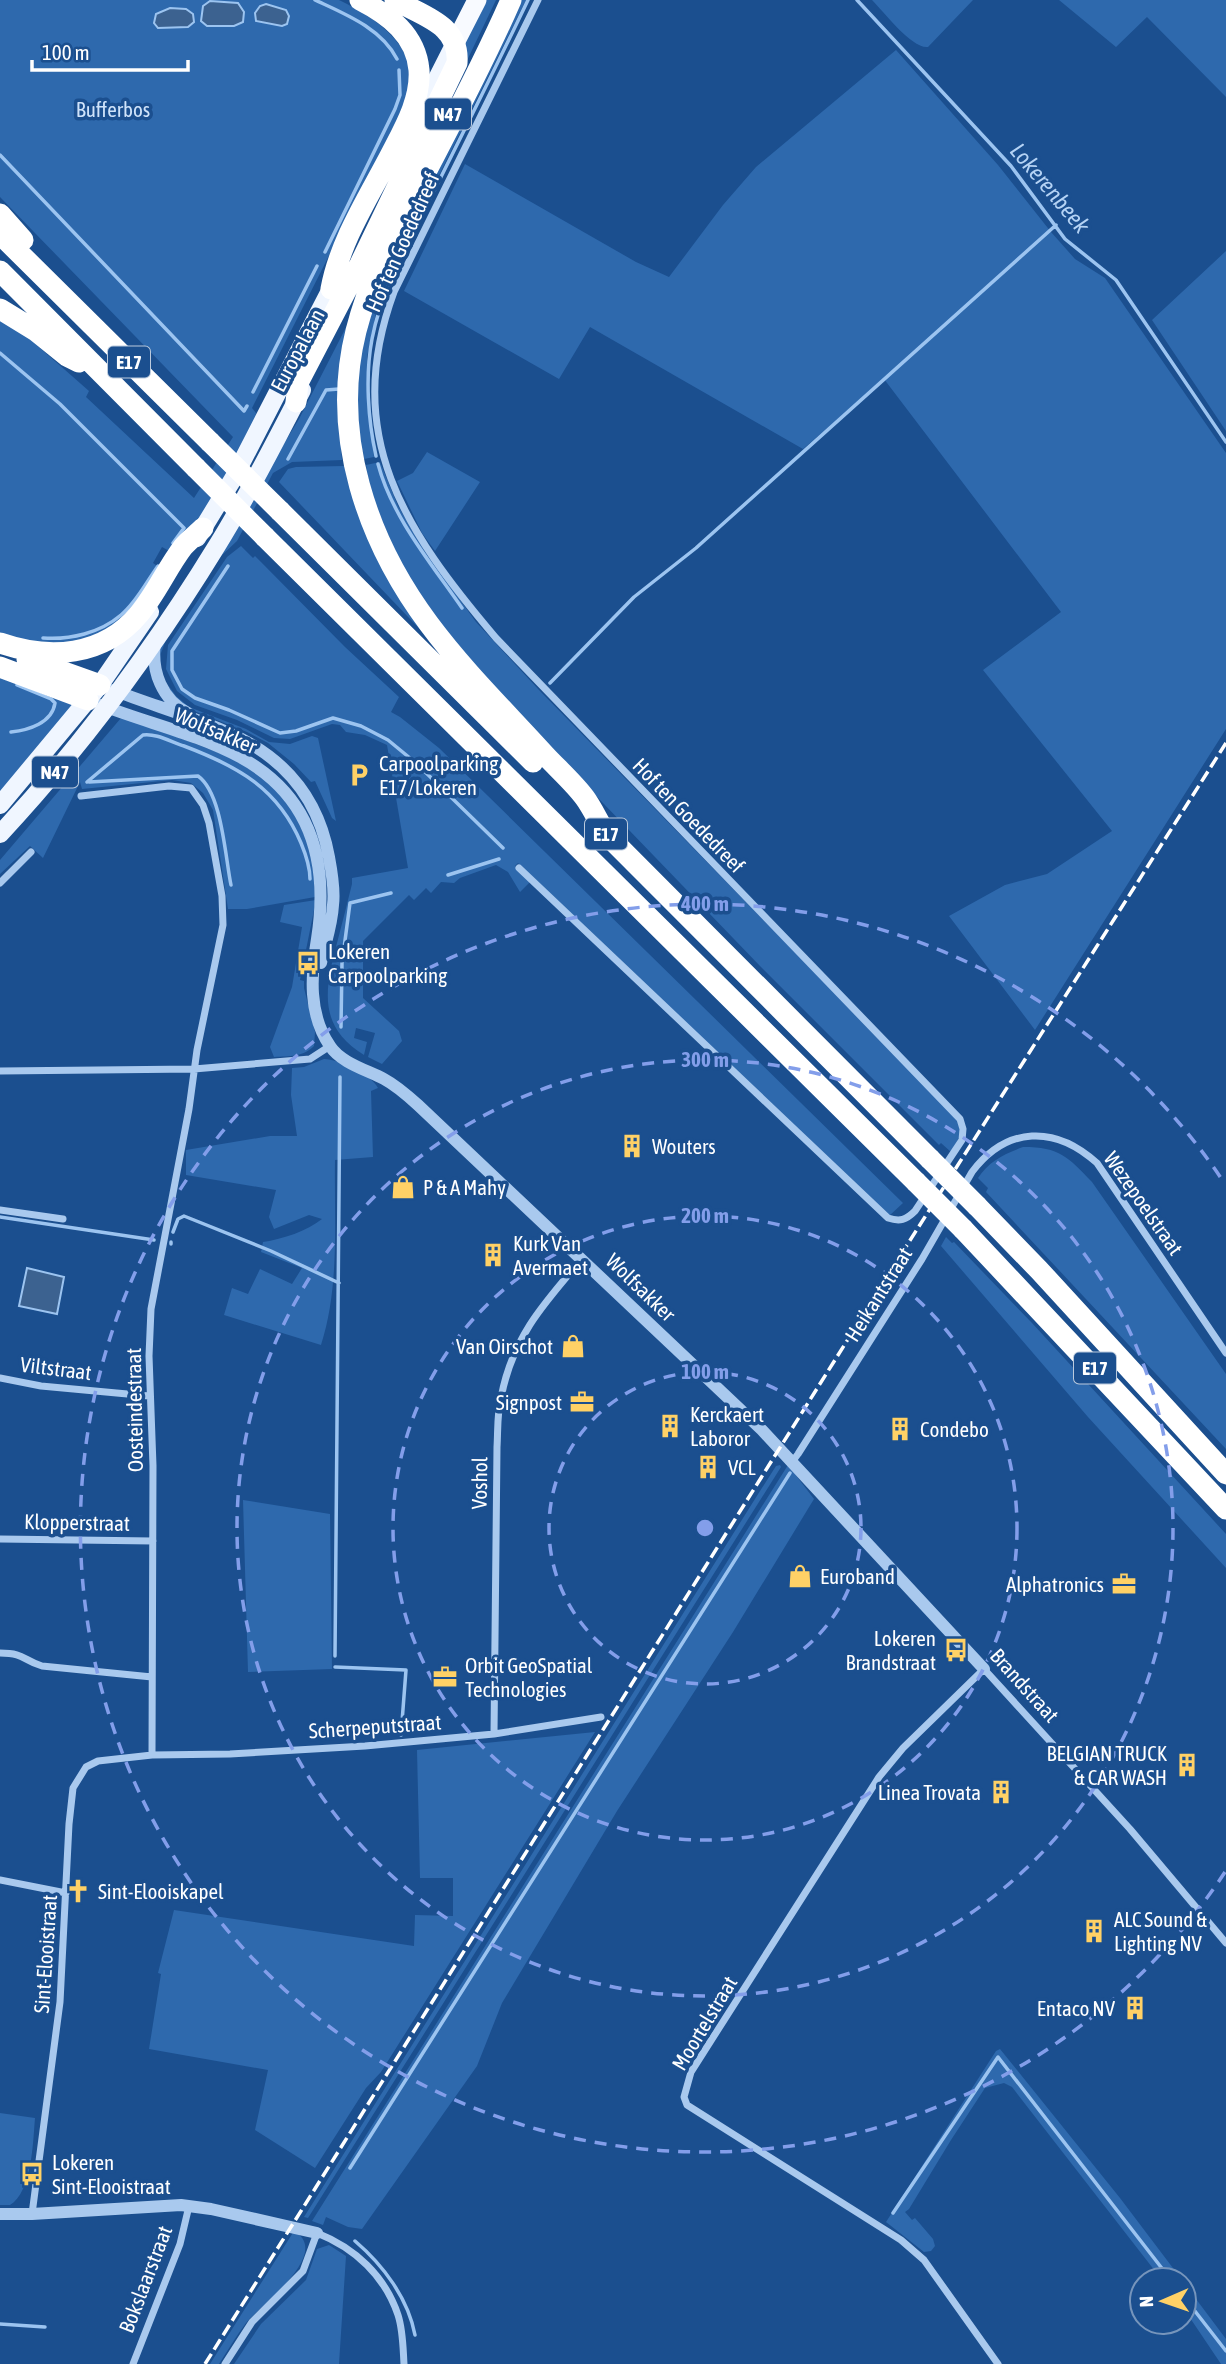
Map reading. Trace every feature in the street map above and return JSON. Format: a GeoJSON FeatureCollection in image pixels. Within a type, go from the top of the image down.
{"type":"FeatureCollection","features":[{"type":"Feature","properties":{"kind":"highway"},"geometry":{"type":"LineString","coordinates":[[331,289],[335,263],[405,127],[418,88],[417,59],[404,31],[386,14],[360,0]]}},
{"type":"Feature","properties":{"kind":"highway"},"geometry":{"type":"LineString","coordinates":[[296,402],[298,383],[452,76],[457,55],[455,43],[443,26],[395,0]]}},
{"type":"Feature","properties":{"kind":"highway","name":"Europalaan"},"geometry":{"type":"LineString","coordinates":[[455,43],[477,0]]}},
{"type":"Feature","properties":{"kind":"highway"},"geometry":{"type":"LineString","coordinates":[[511,0],[370,284],[355,334],[349,383],[351,438],[355,471],[368,515],[388,560],[414,603],[471,675],[585,798],[607,835]]}},
{"type":"Feature","properties":{"kind":"highway"},"geometry":{"type":"LineString","coordinates":[[0,215],[22,237],[47,281]]}},
{"type":"Feature","properties":{"kind":"highway","name":"E17"},"geometry":{"type":"LineString","coordinates":[[0,234],[977,1206],[1226,1474]]}},
{"type":"Feature","properties":{"kind":"highway","name":"E17"},"geometry":{"type":"LineString","coordinates":[[0,271],[963,1229],[1226,1509]]}},
{"type":"Feature","properties":{"kind":"highway"},"geometry":{"type":"LineString","coordinates":[[0,309],[36,331],[67,356],[108,378]]}},
{"type":"Feature","properties":{"kind":"highway"},"geometry":{"type":"LineString","coordinates":[[0,643],[34,653],[56,654],[80,651],[108,640],[139,614],[185,545],[204,528]]}},
{"type":"Feature","properties":{"kind":"highway"},"geometry":{"type":"LineString","coordinates":[[0,649],[103,696]]}},
{"type":"Feature","properties":{"kind":"highway"},"geometry":{"type":"LineString","coordinates":[[0,667],[103,696]]}},
{"type":"Feature","properties":{"kind":"main road","name":"Europalaan"},"geometry":{"type":"LineString","coordinates":[[103,696],[156,638],[223,536],[446,118],[503,0]]}},
{"type":"Feature","properties":{"kind":"main road","name":"Europalaan"},"geometry":{"type":"LineString","coordinates":[[103,696],[233,479],[455,43]]}},
{"type":"Feature","properties":{"kind":"main road","name":"N47"},"geometry":{"type":"LineString","coordinates":[[0,805],[103,696]]}},
{"type":"Feature","properties":{"kind":"main road","name":"N47"},"geometry":{"type":"LineString","coordinates":[[0,834],[34,796],[103,696]]}},
{"type":"Feature","properties":{"kind":"street","name":"Hof ten Goededreef"},"geometry":{"type":"LineString","coordinates":[[519,868],[888,1218],[897,1221],[907,1219],[915,1211],[962,1140],[960,1119],[496,638],[421,540],[399,501],[385,466],[377,428],[375,395],[376,358],[387,311],[538,0]]}},
{"type":"Feature","properties":{"kind":"street","name":"Wolfsakker"},"geometry":{"type":"LineString","coordinates":[[156,638],[153,653],[157,677],[162,690],[172,702],[190,713],[247,735],[257,742],[296,781],[309,800],[326,839],[332,874],[332,916],[313,990]]}},
{"type":"Feature","properties":{"kind":"street","name":"Wolfsakker"},"geometry":{"type":"LineString","coordinates":[[103,696],[216,729],[247,742],[273,758]]}},
{"type":"Feature","properties":{"kind":"street","name":"Wolfsakker"},"geometry":{"type":"LineString","coordinates":[[103,696],[242,758],[285,792],[306,824],[321,876],[322,901],[312,970],[313,1005],[330,1046],[343,1057],[386,1080],[410,1097],[582,1258],[789,1459]]}},
{"type":"Feature","properties":{"kind":"street","name":"Oosteindestraat"},"geometry":{"type":"LineString","coordinates":[[81,796],[169,786],[191,788],[203,805],[218,869],[223,925],[151,1309],[149,1396],[153,1541],[152,1755]]}},
{"type":"Feature","properties":{"kind":"street"},"geometry":{"type":"LineString","coordinates":[[0,883],[31,852]]}},
{"type":"Feature","properties":{"kind":"street"},"geometry":{"type":"LineString","coordinates":[[0,1071],[194,1069],[310,1059],[330,1046]]}},
{"type":"Feature","properties":{"kind":"street","name":"Wezepoelstraat"},"geometry":{"type":"LineString","coordinates":[[997,1147],[1024,1136],[1051,1136],[1071,1143],[1097,1163],[1226,1353]]}},
{"type":"Feature","properties":{"kind":"street","name":"Heikantstraat"},"geometry":{"type":"LineString","coordinates":[[789,1459],[798,1454],[922,1259],[972,1172],[997,1147]]}},
{"type":"Feature","properties":{"kind":"street"},"geometry":{"type":"LineString","coordinates":[[0,1210],[63,1219]]}},
{"type":"Feature","properties":{"kind":"street","name":"Voshol"},"geometry":{"type":"LineString","coordinates":[[494,1734],[497,1447],[500,1399],[511,1358],[535,1314],[582,1258]]}},
{"type":"Feature","properties":{"kind":"street","name":"Viltstraat"},"geometry":{"type":"LineString","coordinates":[[0,1378],[41,1386],[149,1396]]}},
{"type":"Feature","properties":{"kind":"street","name":"Brandstraat"},"geometry":{"type":"LineString","coordinates":[[789,1459],[985,1668],[1130,1829],[1226,1943]]}},
{"type":"Feature","properties":{"kind":"street","name":"Klopperstraat"},"geometry":{"type":"LineString","coordinates":[[0,1539],[153,1541]]}},
{"type":"Feature","properties":{"kind":"street"},"geometry":{"type":"LineString","coordinates":[[0,1653],[17,1653],[41,1666],[152,1677]]}},
{"type":"Feature","properties":{"kind":"street","name":"Moortelstraat"},"geometry":{"type":"LineString","coordinates":[[985,1668],[903,1748],[879,1777],[691,2072],[684,2097],[687,2105],[698,2113],[901,2240],[924,2260],[998,2364]]}},
{"type":"Feature","properties":{"kind":"street","name":"Scherpeputstraat"},"geometry":{"type":"LineString","coordinates":[[152,1755],[230,1754],[365,1746],[494,1734],[601,1717]]}},
{"type":"Feature","properties":{"kind":"street","name":"Sint-Elooistraat"},"geometry":{"type":"LineString","coordinates":[[32,2214],[60,2002],[73,1788],[86,1767],[99,1761],[152,1755]]}},
{"type":"Feature","properties":{"kind":"street"},"geometry":{"type":"LineString","coordinates":[[0,1881],[66,1892]]}},
{"type":"Feature","properties":{"kind":"street","name":"Bokslaarstraat"},"geometry":{"type":"LineString","coordinates":[[133,2364],[180,2244],[189,2206]]}},
{"type":"Feature","properties":{"kind":"street","name":"Bokslaarstraat"},"geometry":{"type":"LineString","coordinates":[[0,2214],[189,2206],[310,2231]]}},
{"type":"Feature","properties":{"kind":"street"},"geometry":{"type":"LineString","coordinates":[[225,2364],[252,2322],[303,2271],[310,2231],[345,2246],[365,2263],[386,2287],[399,2318],[404,2364]]}},
{"type":"Feature","properties":{"kind":"green space","name":"Bufferbos"},"geometry":{"type":"Polygon","coordinates":[[[0,0],[339,0],[360,11],[393,37],[404,52],[410,69],[410,87],[404,108],[252,408],[256,413],[254,423],[205,513],[173,553],[162,547],[153,563],[163,570],[138,608],[103,633],[69,644],[30,644],[0,633],[0,319],[23,333],[89,391],[86,397],[194,498],[233,437],[0,197],[0,0]]]}},
{"type":"Feature","properties":{"kind":"green space"},"geometry":{"type":"Polygon","coordinates":[[[483,0],[496,0],[461,73],[461,45],[483,0]]]}},
{"type":"Feature","properties":{"kind":"green space"},"geometry":{"type":"Polygon","coordinates":[[[518,0],[526,0],[398,258],[376,313],[367,357],[368,413],[374,457],[364,459],[357,420],[357,370],[371,304],[518,0]]]}},
{"type":"Feature","properties":{"kind":"green space"},"geometry":{"type":"Polygon","coordinates":[[[872,0],[973,0],[928,47],[921,46],[906,36],[872,0]]]}},
{"type":"Feature","properties":{"kind":"green space"},"geometry":{"type":"Polygon","coordinates":[[[1059,0],[1226,0],[1226,97],[1147,17],[1116,47],[1059,0]]]}},
{"type":"Feature","properties":{"kind":"green space"},"geometry":{"type":"Polygon","coordinates":[[[896,50],[998,165],[1075,259],[1105,278],[1226,453],[1226,729],[1035,1030],[949,916],[1005,885],[1047,874],[1112,831],[983,670],[1061,612],[884,379],[803,449],[590,327],[559,379],[404,291],[465,164],[636,262],[669,277],[723,205],[756,167],[896,50]]]}},
{"type":"Feature","properties":{"kind":"green space"},"geometry":{"type":"Polygon","coordinates":[[[1226,251],[1226,431],[1152,320],[1226,251]]]}},
{"type":"Feature","properties":{"kind":"green space"},"geometry":{"type":"Polygon","coordinates":[[[359,302],[341,449],[342,460],[292,462],[273,473],[237,541],[221,556],[167,637],[161,653],[161,674],[160,646],[299,419],[359,302]]]}},
{"type":"Feature","properties":{"kind":"green space"},"geometry":{"type":"Polygon","coordinates":[[[427,452],[480,482],[435,551],[422,533],[397,481],[413,473],[427,452]]]}},
{"type":"Feature","properties":{"kind":"green space"},"geometry":{"type":"Polygon","coordinates":[[[380,462],[398,506],[424,550],[476,622],[949,1110],[957,1119],[961,1134],[951,1152],[941,1143],[939,1145],[760,966],[549,747],[448,634],[404,571],[371,495],[366,465],[380,462]]]}},
{"type":"Feature","properties":{"kind":"green space"},"geometry":{"type":"Polygon","coordinates":[[[344,466],[358,508],[434,644],[279,482],[288,469],[296,467],[344,466]]]}},
{"type":"Feature","properties":{"kind":"green space"},"geometry":{"type":"Polygon","coordinates":[[[241,546],[253,558],[255,556],[399,697],[391,712],[439,748],[903,1203],[889,1216],[518,863],[515,866],[531,881],[520,892],[508,872],[496,865],[460,878],[454,883],[441,882],[431,893],[426,888],[414,900],[409,895],[363,941],[363,998],[399,1031],[402,1041],[382,1064],[368,1057],[375,1033],[356,1028],[354,1038],[367,1042],[364,1055],[349,1044],[338,1032],[332,1019],[328,991],[352,878],[408,868],[387,745],[365,735],[346,732],[340,725],[332,724],[290,739],[274,738],[237,720],[195,705],[177,691],[166,669],[168,645],[227,557],[241,546]]]}},
{"type":"Feature","properties":{"kind":"green space"},"geometry":{"type":"Polygon","coordinates":[[[0,673],[75,703],[0,794],[0,673]]]}},
{"type":"Feature","properties":{"kind":"green space"},"geometry":{"type":"Polygon","coordinates":[[[168,685],[189,707],[246,729],[269,742],[290,744],[312,736],[318,738],[336,821],[332,818],[315,781],[311,782],[294,764],[268,743],[247,732],[189,709],[174,698],[168,685]]]}},
{"type":"Feature","properties":{"kind":"green space"},"geometry":{"type":"Polygon","coordinates":[[[121,718],[130,719],[243,762],[273,787],[292,809],[313,853],[315,897],[247,909],[228,909],[213,810],[203,793],[191,783],[172,780],[82,789],[80,782],[43,858],[30,846],[0,874],[0,860],[121,718]]]}},
{"type":"Feature","properties":{"kind":"green space"},"geometry":{"type":"Polygon","coordinates":[[[316,900],[300,980],[304,981],[315,1032],[314,1046],[301,1054],[274,1057],[270,1047],[292,987],[302,927],[280,922],[284,905],[316,900]]]}},
{"type":"Feature","properties":{"kind":"green space"},"geometry":{"type":"Polygon","coordinates":[[[324,1059],[354,1069],[369,1078],[378,1088],[371,1091],[373,1157],[335,1160],[334,1277],[321,1345],[224,1315],[232,1288],[248,1294],[260,1269],[292,1284],[302,1268],[261,1252],[263,1242],[294,1234],[322,1219],[309,1215],[274,1229],[269,1217],[276,1190],[186,1175],[186,1150],[270,1136],[297,1136],[291,1095],[292,1068],[304,1067],[324,1059]]]}},
{"type":"Feature","properties":{"kind":"green space"},"geometry":{"type":"Polygon","coordinates":[[[1023,1147],[1055,1151],[1092,1182],[1226,1374],[1226,1449],[986,1192],[988,1188],[978,1178],[982,1172],[998,1159],[1023,1147]]]}},
{"type":"Feature","properties":{"kind":"green space"},"geometry":{"type":"Polygon","coordinates":[[[946,1237],[954,1242],[1032,1323],[1226,1534],[1226,1568],[1088,1417],[941,1246],[946,1237]]]}},
{"type":"Feature","properties":{"kind":"green space"},"geometry":{"type":"Polygon","coordinates":[[[780,1465],[308,2218],[304,2217],[760,1491],[776,1466],[780,1465]]]}},
{"type":"Feature","properties":{"kind":"green space"},"geometry":{"type":"Polygon","coordinates":[[[788,1465],[814,1499],[733,1632],[617,1811],[502,2003],[477,2066],[362,2229],[348,2227],[326,2217],[323,2225],[312,2221],[788,1465]]]}},
{"type":"Feature","properties":{"kind":"green space"},"geometry":{"type":"Polygon","coordinates":[[[243,1500],[330,1514],[332,1669],[248,1672],[243,1500]]]}},
{"type":"Feature","properties":{"kind":"green space"},"geometry":{"type":"Polygon","coordinates":[[[595,1732],[381,2072],[366,2088],[315,2168],[255,2130],[268,2070],[149,2049],[161,1974],[158,1973],[174,1910],[414,1946],[415,1915],[453,1916],[453,1878],[420,1878],[417,1750],[595,1732]]]}},
{"type":"Feature","properties":{"kind":"green space"},"geometry":{"type":"Polygon","coordinates":[[[1000,2049],[1171,2266],[1151,2266],[1012,2087],[1004,2083],[985,2088],[905,2212],[912,2220],[915,2218],[933,2239],[935,2246],[931,2251],[924,2252],[886,2222],[996,2051],[1000,2049]]]}},
{"type":"Feature","properties":{"kind":"green space"},"geometry":{"type":"Polygon","coordinates":[[[0,2113],[35,2118],[27,2178],[17,2199],[10,2205],[0,2205],[0,2113]]]}},
{"type":"Feature","properties":{"kind":"green space"},"geometry":{"type":"Polygon","coordinates":[[[294,2231],[304,2241],[305,2252],[300,2265],[278,2292],[246,2323],[219,2364],[210,2364],[294,2231]]]}},
{"type":"Feature","properties":{"kind":"green space"},"geometry":{"type":"Polygon","coordinates":[[[329,2245],[346,2256],[339,2364],[234,2364],[261,2324],[306,2280],[317,2249],[329,2245]]]}},
{"type":"Feature","properties":{"kind":"green space"},"geometry":{"type":"Polygon","coordinates":[[[1198,2302],[1226,2339],[1226,2364],[1221,2364],[1198,2330],[1198,2302]]]}},
{"type":"Feature","properties":{"kind":"shaded area"},"geometry":{"type":"Polygon","coordinates":[[[210,1],[238,3],[244,12],[243,22],[234,26],[207,26],[201,21],[203,6],[210,1]]]}},
{"type":"Feature","properties":{"kind":"shaded area"},"geometry":{"type":"Polygon","coordinates":[[[266,4],[286,10],[289,16],[287,24],[282,26],[256,21],[255,13],[260,6],[266,4]]]}},
{"type":"Feature","properties":{"kind":"shaded area"},"geometry":{"type":"Polygon","coordinates":[[[170,8],[186,9],[193,14],[194,22],[188,27],[158,28],[154,23],[156,14],[170,8]]]}},
{"type":"Feature","properties":{"kind":"shaded area"},"geometry":{"type":"Polygon","coordinates":[[[27,1268],[64,1277],[57,1314],[19,1306],[27,1268]]]}},
{"type":"Feature","properties":{"kind":"waterway"},"geometry":{"type":"LineString","coordinates":[[315,0],[372,30],[397,59]]}},
{"type":"Feature","properties":{"kind":"waterway"},"geometry":{"type":"LineString","coordinates":[[376,456],[369,413],[368,383],[372,339],[383,300],[408,242],[528,0]]}},
{"type":"Feature","properties":{"kind":"waterway","name":"Lokerenbeek"},"geometry":{"type":"LineString","coordinates":[[857,0],[1011,166],[1065,239],[1116,280],[1226,442]]}},
{"type":"Feature","properties":{"kind":"waterway"},"geometry":{"type":"LineString","coordinates":[[325,252],[395,109],[400,95],[399,70]]}},
{"type":"Feature","properties":{"kind":"waterway"},"geometry":{"type":"LineString","coordinates":[[0,155],[244,411],[247,406]]}},
{"type":"Feature","properties":{"kind":"waterway"},"geometry":{"type":"LineString","coordinates":[[550,683],[634,597],[696,548],[1056,225]]}},
{"type":"Feature","properties":{"kind":"waterway"},"geometry":{"type":"LineString","coordinates":[[253,392],[317,266]]}},
{"type":"Feature","properties":{"kind":"waterway"},"geometry":{"type":"LineString","coordinates":[[0,353],[60,404],[184,528],[173,543]]}},
{"type":"Feature","properties":{"kind":"waterway"},"geometry":{"type":"LineString","coordinates":[[288,459],[326,390],[339,389]]}},
{"type":"Feature","properties":{"kind":"waterway"},"geometry":{"type":"LineString","coordinates":[[378,464],[384,484],[403,521],[462,608]]}},
{"type":"Feature","properties":{"kind":"waterway"},"geometry":{"type":"LineString","coordinates":[[43,638],[84,634],[113,621],[132,604],[158,566]]}},
{"type":"Feature","properties":{"kind":"waterway"},"geometry":{"type":"LineString","coordinates":[[228,566],[172,651],[172,670],[182,689],[195,698],[280,733],[296,731],[333,718],[361,726],[388,740],[416,763],[503,848]]}},
{"type":"Feature","properties":{"kind":"waterway"},"geometry":{"type":"LineString","coordinates":[[11,732],[39,724],[49,716],[55,703],[17,685]]}},
{"type":"Feature","properties":{"kind":"waterway"},"geometry":{"type":"LineString","coordinates":[[87,782],[143,735],[158,737],[203,754],[254,781],[280,807],[301,843],[310,879]]}},
{"type":"Feature","properties":{"kind":"waterway"},"geometry":{"type":"LineString","coordinates":[[89,782],[198,776],[206,784],[217,810],[231,885]]}},
{"type":"Feature","properties":{"kind":"waterway"},"geometry":{"type":"LineString","coordinates":[[448,875],[499,859]]}},
{"type":"Feature","properties":{"kind":"waterway"},"geometry":{"type":"LineString","coordinates":[[341,1027],[342,963],[350,903],[391,893]]}},
{"type":"Feature","properties":{"kind":"waterway"},"geometry":{"type":"LineString","coordinates":[[335,1656],[340,1077]]}},
{"type":"Feature","properties":{"kind":"waterway"},"geometry":{"type":"LineString","coordinates":[[173,1232],[178,1219],[184,1216],[271,1251],[339,1283]]}},
{"type":"Feature","properties":{"kind":"waterway"},"geometry":{"type":"LineString","coordinates":[[0,1217],[154,1240]]}},
{"type":"Feature","properties":{"kind":"waterway"},"geometry":{"type":"LineString","coordinates":[[350,2168],[790,1473]]}},
{"type":"Feature","properties":{"kind":"waterway"},"geometry":{"type":"LineString","coordinates":[[335,1667],[406,1670],[401,1735]]}},
{"type":"Feature","properties":{"kind":"waterway"},"geometry":{"type":"LineString","coordinates":[[893,2213],[998,2057],[1160,2266]]}},
{"type":"Feature","properties":{"kind":"waterway"},"geometry":{"type":"LineString","coordinates":[[355,2241],[393,2283],[407,2308],[415,2335]]}},
{"type":"Feature","properties":{"kind":"waterway"},"geometry":{"type":"LineString","coordinates":[[1198,2315],[1226,2351]]}},
{"type":"Feature","properties":{"kind":"waterway"},"geometry":{"type":"LineString","coordinates":[[0,2324],[45,2327]]}},
{"type":"Feature","properties":{"kind":"railway"},"geometry":{"type":"LineString","coordinates":[[205,2364],[909,1242],[1226,743]]}},
{"type":"Feature","properties":{"kind":"place","name":"Carpoolparking E17/Lokeren"},"geometry":{"type":"Point","coordinates":[359,775]}},
{"type":"Feature","properties":{"kind":"place","name":"Lokeren Carpoolparking"},"geometry":{"type":"Point","coordinates":[308,963]}},
{"type":"Feature","properties":{"kind":"place","name":"Wouters"},"geometry":{"type":"Point","coordinates":[632,1146]}},
{"type":"Feature","properties":{"kind":"place","name":"P & A Mahy"},"geometry":{"type":"Point","coordinates":[403,1187]}},
{"type":"Feature","properties":{"kind":"place","name":"Kurk Van Avermaet"},"geometry":{"type":"Point","coordinates":[493,1255]}},
{"type":"Feature","properties":{"kind":"place","name":"Van Oirschot"},"geometry":{"type":"Point","coordinates":[573,1346]}},
{"type":"Feature","properties":{"kind":"place","name":"Signpost"},"geometry":{"type":"Point","coordinates":[582,1402]}},
{"type":"Feature","properties":{"kind":"place","name":"Kerckaert Laboror"},"geometry":{"type":"Point","coordinates":[670,1426]}},
{"type":"Feature","properties":{"kind":"place","name":"Condebo"},"geometry":{"type":"Point","coordinates":[900,1429]}},
{"type":"Feature","properties":{"kind":"place","name":"VCL"},"geometry":{"type":"Point","coordinates":[708,1467]}},
{"type":"Feature","properties":{"kind":"place","name":"Euroband"},"geometry":{"type":"Point","coordinates":[800,1576]}},
{"type":"Feature","properties":{"kind":"place","name":"Alphatronics"},"geometry":{"type":"Point","coordinates":[1124,1584]}},
{"type":"Feature","properties":{"kind":"place","name":"Lokeren Brandstraat"},"geometry":{"type":"Point","coordinates":[956,1650]}},
{"type":"Feature","properties":{"kind":"place","name":"Orbit GeoSpatial Technologies"},"geometry":{"type":"Point","coordinates":[445,1677]}},
{"type":"Feature","properties":{"kind":"place","name":"BELGIAN TRUCK & CAR WASH"},"geometry":{"type":"Point","coordinates":[1187,1765]}},
{"type":"Feature","properties":{"kind":"place","name":"Linea Trovata"},"geometry":{"type":"Point","coordinates":[1001,1792]}},
{"type":"Feature","properties":{"kind":"place","name":"Sint-Elooiskapel"},"geometry":{"type":"Point","coordinates":[78,1891]}},
{"type":"Feature","properties":{"kind":"place","name":"ALC Sound & Lighting NV"},"geometry":{"type":"Point","coordinates":[1094,1931]}},
{"type":"Feature","properties":{"kind":"place","name":"Entaco NV"},"geometry":{"type":"Point","coordinates":[1135,2008]}},
{"type":"Feature","properties":{"kind":"place","name":"Lokeren Sint-Elooistraat"},"geometry":{"type":"Point","coordinates":[32,2174]}}]}
